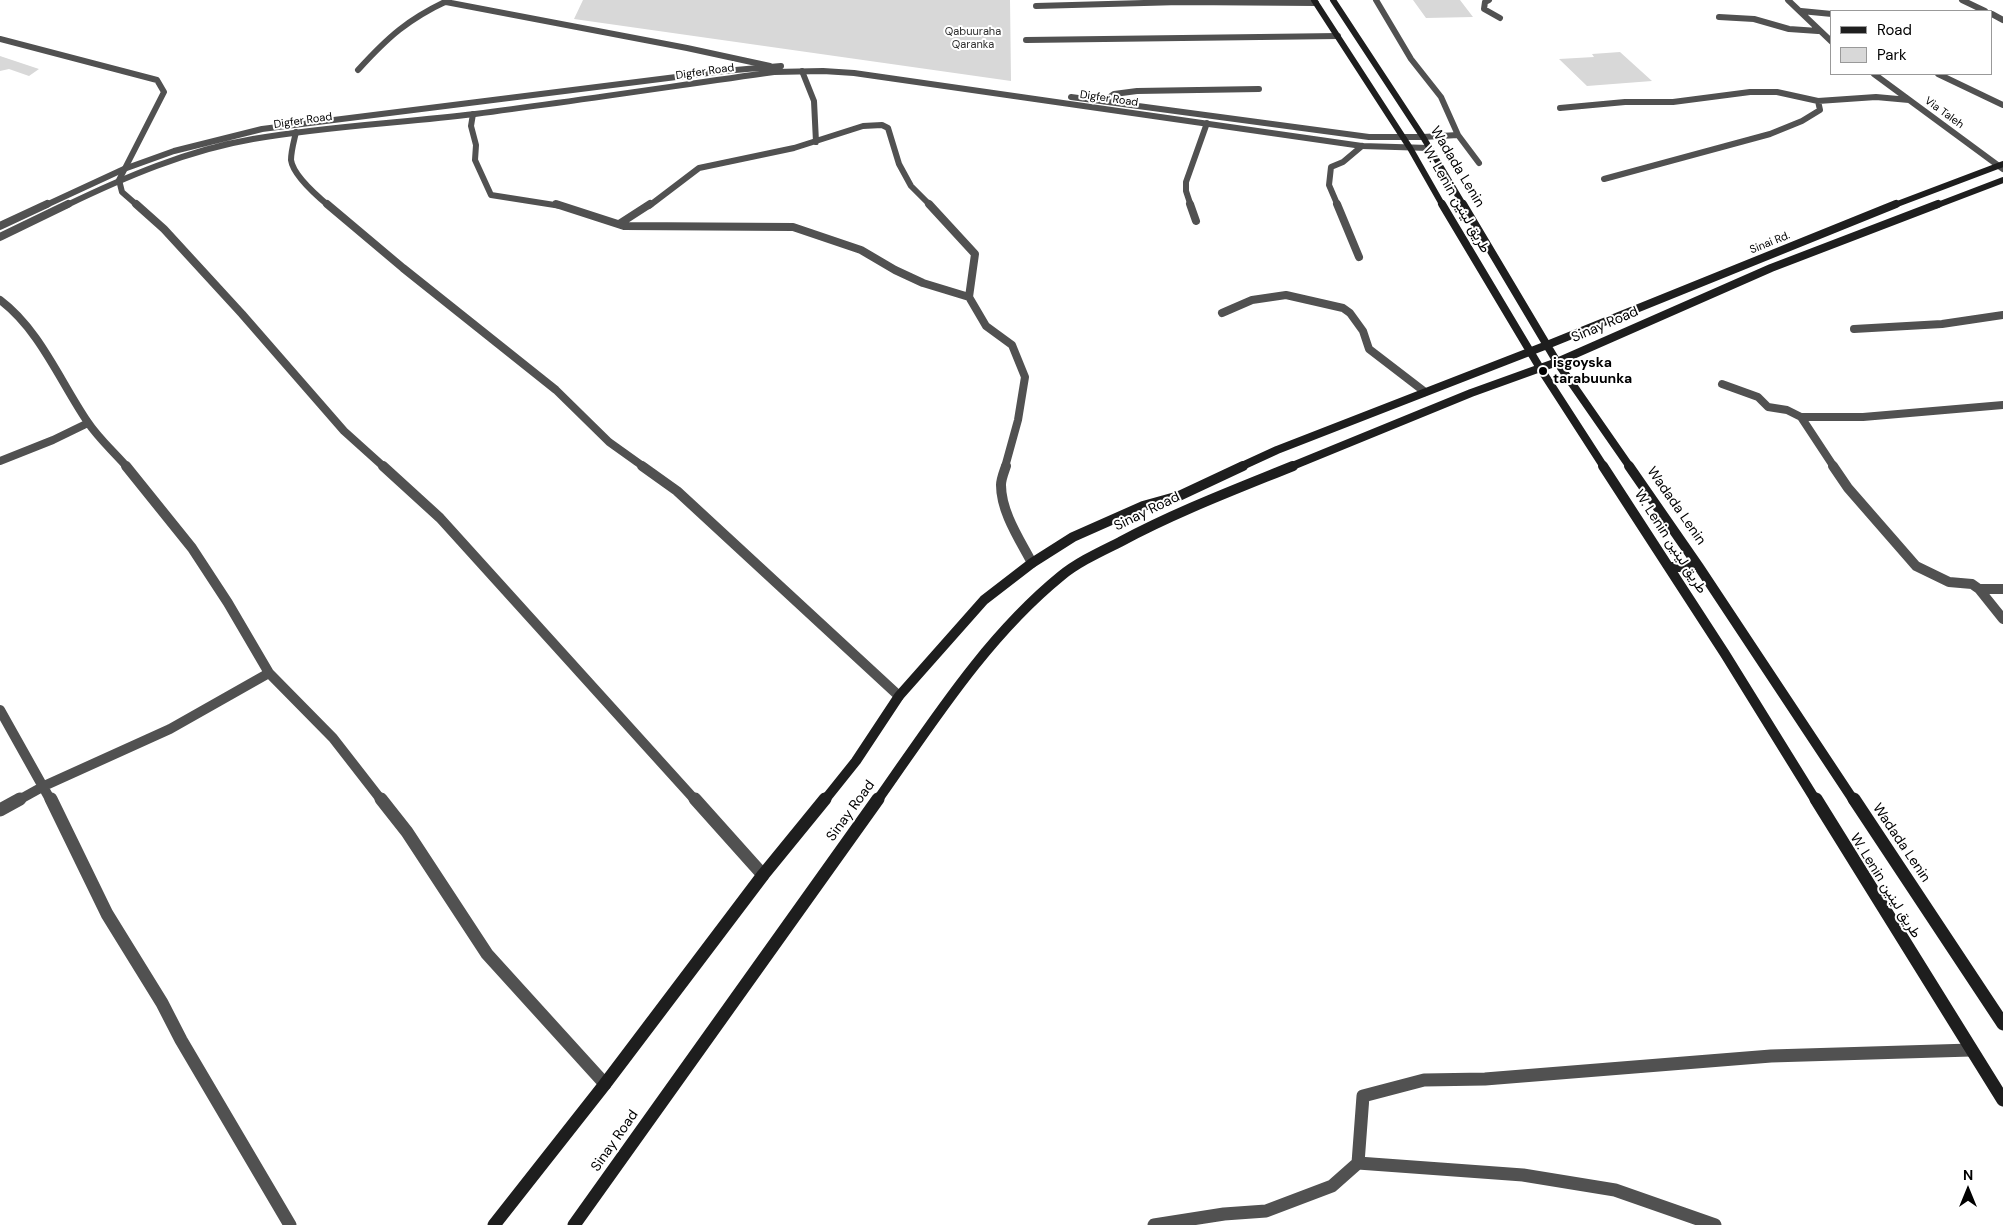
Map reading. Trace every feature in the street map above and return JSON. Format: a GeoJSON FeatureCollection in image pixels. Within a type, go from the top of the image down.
{"type":"FeatureCollection","features":[{"type":"Feature","properties":{"kind":"main road","name":"Wadada Lenin"},"geometry":{"type":"LineString","coordinates":[[1333,0],[1423,137],[1557,362],[1700,567],[2003,1024]]}},
{"type":"Feature","properties":{"kind":"main road","name":"W. Lenin طريق لينين"},"geometry":{"type":"LineString","coordinates":[[1315,1],[1410,148],[1468,251],[1540,368],[1670,567],[2003,1100]]}},
{"type":"Feature","properties":{"kind":"main road","name":"Sinai Rd."},"geometry":{"type":"LineString","coordinates":[[1531,351],[1873,213],[2002,166]]}},
{"type":"Feature","properties":{"kind":"main road","name":"Sinay Road"},"geometry":{"type":"LineString","coordinates":[[574,1225],[950,698],[991,646],[1055,580],[1096,554],[1163,519],[1471,393],[1557,362],[1771,268],[2003,180]]}},
{"type":"Feature","properties":{"kind":"main road"},"geometry":{"type":"LineString","coordinates":[[1660,299],[1672,312]]}},
{"type":"Feature","properties":{"kind":"main road","name":"Sinay Road"},"geometry":{"type":"LineString","coordinates":[[494,1225],[605,1084],[763,875],[856,761],[899,696],[984,600],[1032,563],[1073,536],[1144,506],[1179,496],[1277,450],[1531,351]]}},
{"type":"Feature","properties":{"kind":"main road"},"geometry":{"type":"LineString","coordinates":[[1670,567],[1700,567]]}},
{"type":"Feature","properties":{"kind":"street"},"geometry":{"type":"LineString","coordinates":[[1376,0],[1411,59],[1441,97],[1458,135],[1479,163]]}},
{"type":"Feature","properties":{"kind":"street"},"geometry":{"type":"LineString","coordinates":[[1489,0],[1485,2],[1484,9],[1500,18]]}},
{"type":"Feature","properties":{"kind":"street"},"geometry":{"type":"LineString","coordinates":[[1788,0],[1801,10],[1818,31],[1830,40]]}},
{"type":"Feature","properties":{"kind":"street"},"geometry":{"type":"LineString","coordinates":[[1962,0],[1983,10]]}},
{"type":"Feature","properties":{"kind":"street"},"geometry":{"type":"LineString","coordinates":[[358,70],[392,34],[423,12],[448,1],[695,49],[770,66]]}},
{"type":"Feature","properties":{"kind":"street"},"geometry":{"type":"LineString","coordinates":[[1036,6],[1315,1]]}},
{"type":"Feature","properties":{"kind":"street"},"geometry":{"type":"LineString","coordinates":[[1801,10],[1830,14]]}},
{"type":"Feature","properties":{"kind":"street"},"geometry":{"type":"LineString","coordinates":[[1719,17],[1754,19],[1789,29],[1818,31]]}},
{"type":"Feature","properties":{"kind":"street"},"geometry":{"type":"LineString","coordinates":[[1026,40],[1338,36]]}},
{"type":"Feature","properties":{"kind":"street"},"geometry":{"type":"LineString","coordinates":[[0,39],[157,80],[164,92],[119,180],[122,192],[164,229],[242,314],[344,431],[440,518],[763,875]]}},
{"type":"Feature","properties":{"kind":"street","name":"Digfer Road"},"geometry":{"type":"LineString","coordinates":[[0,226],[124,169],[174,151],[262,129],[770,66],[809,65],[842,67],[1369,138],[1458,135]]}},
{"type":"Feature","properties":{"kind":"street","name":"Digfer Road"},"geometry":{"type":"LineString","coordinates":[[0,237],[119,180],[202,151],[252,139],[296,132],[473,114],[749,76],[802,71],[854,73],[1362,146],[1429,148]]}},
{"type":"Feature","properties":{"kind":"street"},"geometry":{"type":"LineString","coordinates":[[802,71],[814,101],[816,142]]}},
{"type":"Feature","properties":{"kind":"street","name":"Via Taleh"},"geometry":{"type":"LineString","coordinates":[[1875,75],[2002,166]]}},
{"type":"Feature","properties":{"kind":"street"},"geometry":{"type":"LineString","coordinates":[[1940,75],[2003,105]]}},
{"type":"Feature","properties":{"kind":"street"},"geometry":{"type":"LineString","coordinates":[[1104,101],[1114,94],[1137,91],[1259,89]]}},
{"type":"Feature","properties":{"kind":"street"},"geometry":{"type":"LineString","coordinates":[[1560,108],[1625,102],[1673,102],[1750,92],[1777,92],[1818,101],[1876,97],[1909,100]]}},
{"type":"Feature","properties":{"kind":"street"},"geometry":{"type":"LineString","coordinates":[[1604,179],[1770,134],[1802,121],[1820,110],[1818,101]]}},
{"type":"Feature","properties":{"kind":"street"},"geometry":{"type":"LineString","coordinates":[[473,114],[471,126],[476,145],[475,160],[491,195],[551,203],[620,224],[728,228],[793,227],[861,250],[895,270],[923,283],[968,297]]}},
{"type":"Feature","properties":{"kind":"street"},"geometry":{"type":"LineString","coordinates":[[1196,221],[1186,192],[1186,182],[1207,123]]}},
{"type":"Feature","properties":{"kind":"street"},"geometry":{"type":"LineString","coordinates":[[620,224],[647,207],[699,168],[816,142],[863,126],[882,125],[888,128],[900,164],[911,186],[941,216],[974,254],[968,297],[986,326],[1012,346],[1025,377],[1018,420],[1001,483],[1002,498],[1015,530],[1032,563]]}},
{"type":"Feature","properties":{"kind":"street"},"geometry":{"type":"LineString","coordinates":[[296,132],[292,158],[293,168],[315,194],[403,268],[556,390],[609,442],[677,491],[899,696]]}},
{"type":"Feature","properties":{"kind":"street"},"geometry":{"type":"LineString","coordinates":[[1359,257],[1329,185],[1331,167],[1343,162],[1362,146]]}},
{"type":"Feature","properties":{"kind":"street"},"geometry":{"type":"LineString","coordinates":[[1222,313],[1252,300],[1286,295],[1343,308],[1350,313],[1362,331],[1369,349],[1424,392]]}},
{"type":"Feature","properties":{"kind":"street"},"geometry":{"type":"LineString","coordinates":[[0,300],[12,309],[34,337],[88,423],[138,480],[192,548],[228,603],[269,673],[333,738],[407,832],[487,954],[605,1084]]}},
{"type":"Feature","properties":{"kind":"street"},"geometry":{"type":"LineString","coordinates":[[1854,329],[1942,324],[2003,315]]}},
{"type":"Feature","properties":{"kind":"street"},"geometry":{"type":"LineString","coordinates":[[1722,384],[1758,397],[1768,407],[1787,410],[1801,417],[1863,418],[2003,406]]}},
{"type":"Feature","properties":{"kind":"street"},"geometry":{"type":"LineString","coordinates":[[1801,417],[1848,488],[1916,566],[1949,582],[1972,584],[1979,589],[2003,619]]}},
{"type":"Feature","properties":{"kind":"street"},"geometry":{"type":"LineString","coordinates":[[0,461],[54,440],[88,423]]}},
{"type":"Feature","properties":{"kind":"street"},"geometry":{"type":"LineString","coordinates":[[1979,589],[2003,590]]}},
{"type":"Feature","properties":{"kind":"street"},"geometry":{"type":"LineString","coordinates":[[0,810],[44,786],[170,729],[269,673]]}},
{"type":"Feature","properties":{"kind":"street"},"geometry":{"type":"LineString","coordinates":[[0,710],[44,786],[107,914],[162,1003],[181,1040],[290,1225]]}},
{"type":"Feature","properties":{"kind":"street"},"geometry":{"type":"LineString","coordinates":[[1154,1225],[1224,1214],[1266,1211],[1332,1186],[1358,1163],[1364,1096],[1424,1080],[1485,1079],[1771,1056],[1971,1050]]}},
{"type":"Feature","properties":{"kind":"street"},"geometry":{"type":"LineString","coordinates":[[1358,1163],[1523,1175],[1615,1190],[1715,1225]]}},
{"type":"Feature","properties":{"kind":"green space","name":"Qabuuraha Qaranka"},"geometry":{"type":"Polygon","coordinates":[[[583,0],[1010,0],[1011,81],[574,19],[583,0]]]}},
{"type":"Feature","properties":{"kind":"green space"},"geometry":{"type":"Polygon","coordinates":[[[1413,0],[1460,0],[1473,17],[1426,18],[1413,0]]]}},
{"type":"Feature","properties":{"kind":"green space"},"geometry":{"type":"Polygon","coordinates":[[[1620,52],[1652,81],[1587,86],[1559,59],[1594,57],[1592,54],[1620,52]]]}},
{"type":"Feature","properties":{"kind":"green space"},"geometry":{"type":"Polygon","coordinates":[[[0,56],[39,69],[29,76],[9,69],[0,71],[0,56]]]}},
{"type":"Feature","properties":{"kind":"place","name":"isgoyska tarabuunka"},"geometry":{"type":"Point","coordinates":[1543,371]}}]}
